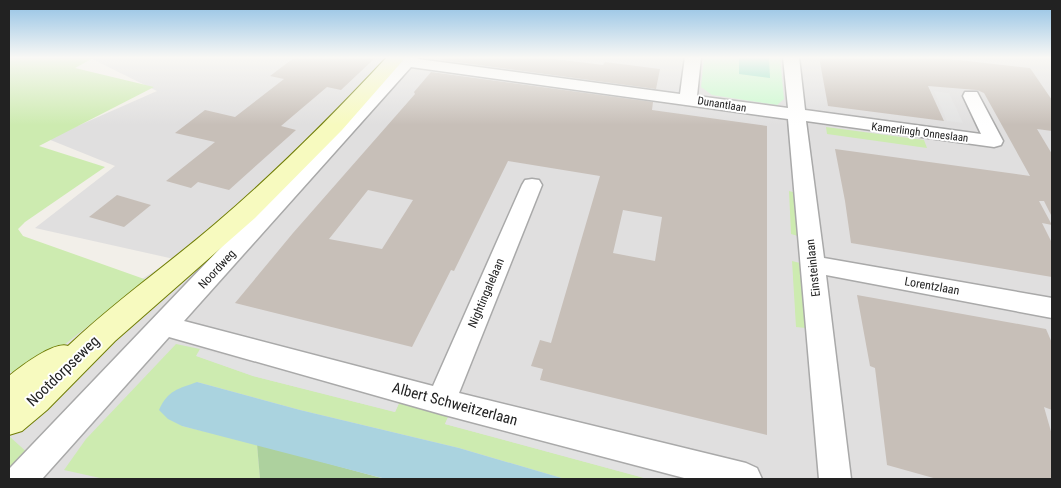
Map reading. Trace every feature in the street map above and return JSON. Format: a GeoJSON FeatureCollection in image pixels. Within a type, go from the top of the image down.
{"type":"FeatureCollection","features":[{"type":"Feature","properties":{"kind":"main road","name":"Noordweg"},"geometry":{"type":"LineString","coordinates":[[102,333],[244,213],[384,80]]}},
{"type":"Feature","properties":{"kind":"main road","name":"Nootdorpseweg"},"geometry":{"type":"LineString","coordinates":[[9,396],[31,378],[102,333]]}},
{"type":"Feature","properties":{"kind":"main road","name":"Nootdorpseweg"},"geometry":{"type":"LineString","coordinates":[[9,419],[49,388],[102,333]]}},
{"type":"Feature","properties":{"kind":"street","name":"Noordweg"},"geometry":{"type":"LineString","coordinates":[[21,479],[165,326],[387,80]]}},
{"type":"Feature","properties":{"kind":"street","name":"Dunantlaan"},"geometry":{"type":"LineString","coordinates":[[552,80],[797,116]]}},
{"type":"Feature","properties":{"kind":"street"},"geometry":{"type":"LineString","coordinates":[[688,99],[690,80]]}},
{"type":"Feature","properties":{"kind":"street","name":"Einsteinlaan"},"geometry":{"type":"LineString","coordinates":[[793,80],[812,264],[824,358],[835,479]]}},
{"type":"Feature","properties":{"kind":"street","name":"Kamerlingh Onneslaan"},"geometry":{"type":"LineString","coordinates":[[797,116],[994,141],[971,96]]}},
{"type":"Feature","properties":{"kind":"street","name":"Nightingalelaan"},"geometry":{"type":"LineString","coordinates":[[441,401],[532,185]]}},
{"type":"Feature","properties":{"kind":"street","name":"Lorentzlaan"},"geometry":{"type":"LineString","coordinates":[[812,264],[1052,308]]}},
{"type":"Feature","properties":{"kind":"street","name":"Albert Schweitzerlaan"},"geometry":{"type":"LineString","coordinates":[[165,326],[441,401],[746,479]]}},
{"type":"Feature","properties":{"kind":"shaded area"},"geometry":{"type":"Polygon","coordinates":[[[134,80],[1052,80],[1052,479],[9,479],[9,353],[18,356],[174,259],[35,228],[115,166],[48,139],[157,91],[134,80]]]}},
{"type":"Feature","properties":{"kind":"shaded area"},"geometry":{"type":"Polygon","coordinates":[[[934,91],[949,93],[963,123],[947,121],[934,91]]]}},
{"type":"Feature","properties":{"kind":"shaded area"},"geometry":{"type":"Polygon","coordinates":[[[200,349],[400,401],[395,412],[253,376],[196,356],[200,349]]]}},
{"type":"Feature","properties":{"kind":"shaded area"},"geometry":{"type":"Polygon","coordinates":[[[449,415],[689,479],[648,479],[445,424],[449,415]]]}},
{"type":"Feature","properties":{"kind":"green space"},"geometry":{"type":"Polygon","coordinates":[[[9,80],[124,80],[154,87],[39,146],[105,167],[25,222],[18,229],[23,236],[147,280],[23,377],[9,371],[9,80]]]}},
{"type":"Feature","properties":{"kind":"green space"},"geometry":{"type":"Polygon","coordinates":[[[702,80],[782,80],[784,99],[777,105],[712,95],[701,87],[702,80]]]}},
{"type":"Feature","properties":{"kind":"green space"},"geometry":{"type":"Polygon","coordinates":[[[826,127],[924,140],[927,148],[827,134],[826,127]]]}},
{"type":"Feature","properties":{"kind":"green space"},"geometry":{"type":"Polygon","coordinates":[[[789,191],[797,193],[798,236],[791,234],[789,191]]]}},
{"type":"Feature","properties":{"kind":"green space"},"geometry":{"type":"Polygon","coordinates":[[[792,261],[800,263],[806,328],[796,327],[792,261]]]}},
{"type":"Feature","properties":{"kind":"green space"},"geometry":{"type":"Polygon","coordinates":[[[176,344],[200,349],[197,356],[253,376],[395,412],[400,401],[449,415],[445,424],[648,479],[565,479],[459,448],[300,410],[197,382],[182,426],[257,444],[260,479],[114,479],[64,470],[86,439],[176,344]]]}},
{"type":"Feature","properties":{"kind":"green space"},"geometry":{"type":"Polygon","coordinates":[[[9,436],[30,455],[9,477],[9,436]]]}},
{"type":"Feature","properties":{"kind":"green space"},"geometry":{"type":"Polygon","coordinates":[[[257,444],[385,479],[260,479],[257,444]]]}},
{"type":"Feature","properties":{"kind":"water"},"geometry":{"type":"Polygon","coordinates":[[[197,382],[300,410],[459,448],[565,479],[386,479],[182,426],[168,419],[159,410],[162,403],[174,391],[197,382]]]}},
{"type":"Feature","properties":{"kind":"building"},"geometry":{"type":"Polygon","coordinates":[[[283,80],[352,80],[341,90],[327,87],[281,126],[296,130],[229,190],[198,182],[191,188],[166,181],[215,142],[175,133],[205,110],[235,117],[283,80]]]}},
{"type":"Feature","properties":{"kind":"building"},"geometry":{"type":"Polygon","coordinates":[[[424,80],[489,80],[653,102],[652,110],[767,126],[767,435],[540,380],[543,369],[531,366],[540,340],[551,343],[600,176],[508,161],[454,271],[451,270],[412,347],[235,303],[293,233],[415,94],[414,92],[424,80]],[[368,190],[329,239],[382,249],[413,200],[368,190]],[[623,210],[613,253],[655,261],[662,217],[623,210]]]}},
{"type":"Feature","properties":{"kind":"building"},"geometry":{"type":"Polygon","coordinates":[[[588,80],[658,80],[656,89],[588,80]]]}},
{"type":"Feature","properties":{"kind":"building"},"geometry":{"type":"Polygon","coordinates":[[[823,80],[1038,80],[1052,100],[1052,131],[1037,129],[1052,154],[1052,217],[1044,201],[1039,201],[1052,225],[1042,223],[1052,243],[1052,277],[851,243],[835,149],[1030,176],[984,93],[977,90],[928,86],[944,121],[828,106],[823,80]]]}},
{"type":"Feature","properties":{"kind":"building"},"geometry":{"type":"Polygon","coordinates":[[[117,195],[151,205],[124,227],[89,217],[117,195]]]}},
{"type":"Feature","properties":{"kind":"building"},"geometry":{"type":"Polygon","coordinates":[[[857,295],[1046,329],[1052,343],[1052,410],[1044,407],[1052,435],[1052,479],[937,479],[887,465],[875,368],[870,366],[857,295]]]}}]}
